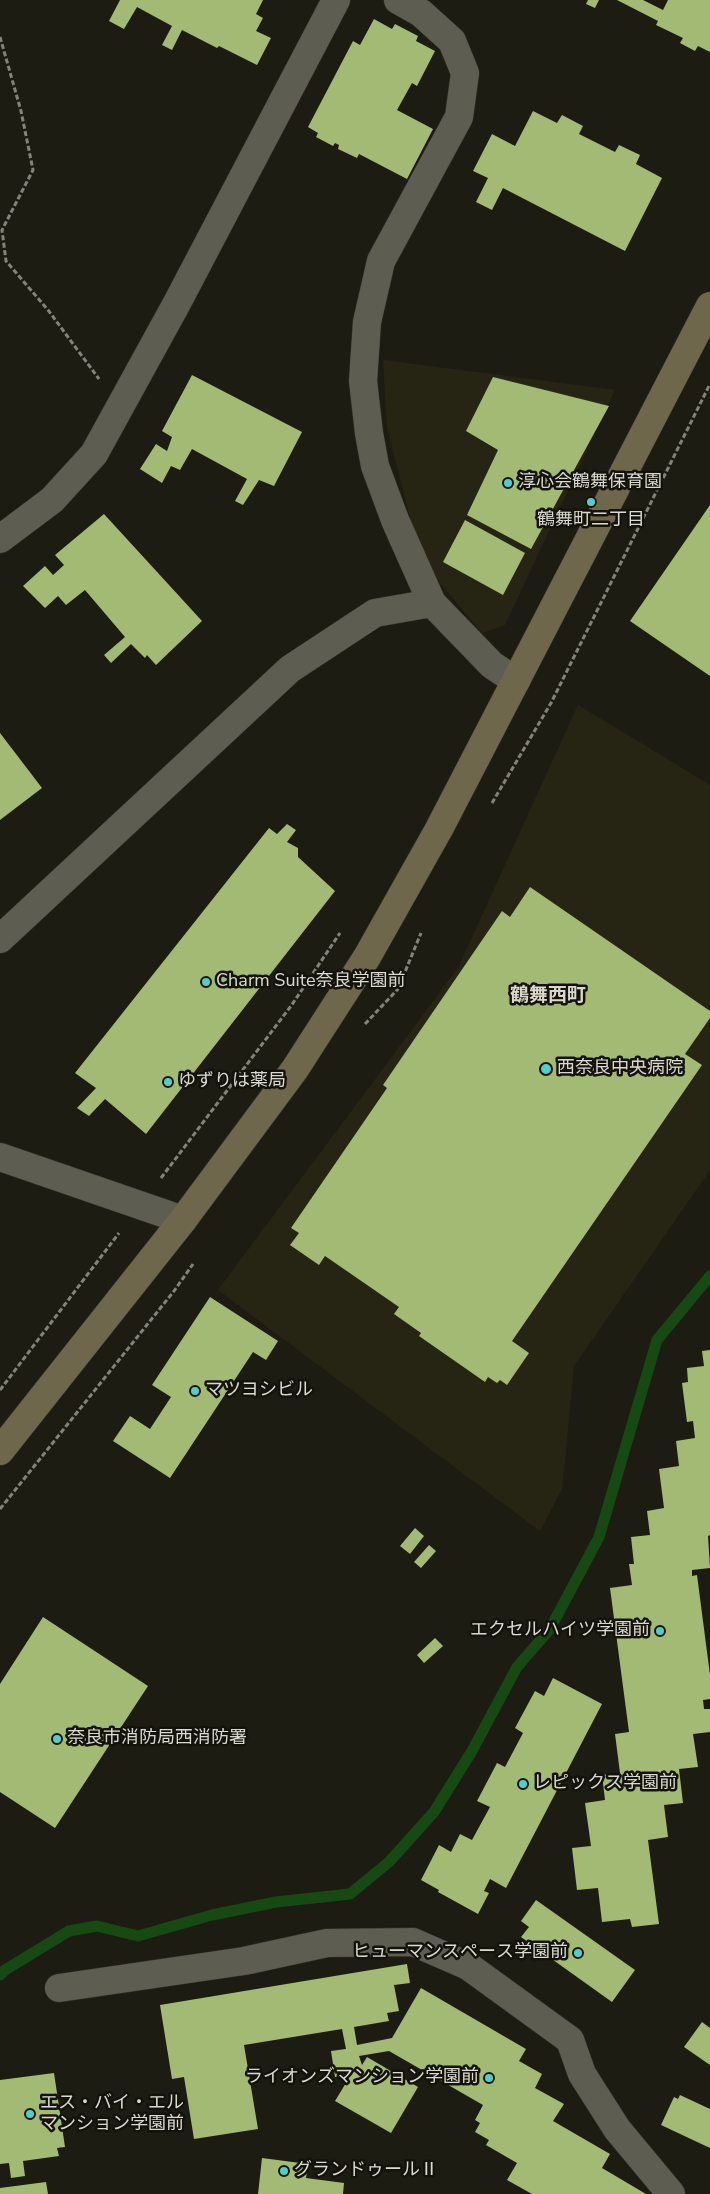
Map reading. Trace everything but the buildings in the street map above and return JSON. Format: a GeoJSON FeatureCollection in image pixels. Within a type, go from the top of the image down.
{"type":"FeatureCollection","features":[{"type":"Feature","properties":{"kind":"street"},"geometry":{"type":"LineString","coordinates":[[0,539],[52,500],[94,454],[177,303],[336,0]]}},
{"type":"Feature","properties":{"kind":"street"},"geometry":{"type":"LineString","coordinates":[[398,0],[421,13],[452,41],[465,73],[459,117],[380,261],[366,332],[363,381],[375,466],[395,520],[432,602],[492,664],[516,681]]}},
{"type":"Feature","properties":{"kind":"street"},"geometry":{"type":"LineString","coordinates":[[0,1451],[183,1220],[295,1069],[366,958],[439,829],[710,306]]}},
{"type":"Feature","properties":{"kind":"street"},"geometry":{"type":"LineString","coordinates":[[0,938],[290,669],[375,614],[432,602]]}},
{"type":"Feature","properties":{"kind":"street"},"geometry":{"type":"LineString","coordinates":[[0,1157],[183,1220]]}},
{"type":"Feature","properties":{"kind":"street"},"geometry":{"type":"LineString","coordinates":[[59,1988],[244,1961],[327,1943],[413,1942],[468,1966],[570,2040],[582,2074],[617,2129],[671,2194]]}},
{"type":"Feature","properties":{"kind":"path"},"geometry":{"type":"LineString","coordinates":[[0,37],[21,111],[33,170],[2,230],[6,261],[48,310],[104,387]]}},
{"type":"Feature","properties":{"kind":"path"},"geometry":{"type":"LineString","coordinates":[[157,1182],[291,1006],[344,928]]}},
{"type":"Feature","properties":{"kind":"path"},"geometry":{"type":"LineString","coordinates":[[0,1390],[120,1231]]}},
{"type":"Feature","properties":{"kind":"shaded area"},"geometry":{"type":"Polygon","coordinates":[[[383,360],[615,390],[505,625],[482,633],[440,583],[417,544],[387,428],[383,360]]]}},
{"type":"Feature","properties":{"kind":"shaded area","name":"西奈良中央病院"},"geometry":{"type":"Polygon","coordinates":[[[578,705],[710,785],[710,1170],[574,1366],[562,1489],[540,1531],[218,1290],[458,968],[578,705]]]}},
{"type":"Feature","properties":{"kind":"waterway"},"geometry":{"type":"LineString","coordinates":[[0,1975],[5,1970],[69,1931],[97,1926],[138,1936],[212,1915],[276,1902],[350,1894],[389,1862],[434,1812],[472,1751],[517,1667],[550,1629],[599,1537],[657,1340],[710,1276]]}},
{"type":"Feature","properties":{"kind":"place","name":"淳心会鶴舞保育園"},"geometry":{"type":"Point","coordinates":[508,483]}},
{"type":"Feature","properties":{"kind":"place","name":"鶴舞町二丁目"},"geometry":{"type":"Point","coordinates":[591,502]}},
{"type":"Feature","properties":{"kind":"place","name":"Charm Suite奈良学園前"},"geometry":{"type":"Point","coordinates":[206,982]}},
{"type":"Feature","properties":{"kind":"place","name":"西奈良中央病院"},"geometry":{"type":"Point","coordinates":[546,1069]}},
{"type":"Feature","properties":{"kind":"place","name":"ゆずりは薬局"},"geometry":{"type":"Point","coordinates":[168,1082]}},
{"type":"Feature","properties":{"kind":"place","name":"マツヨシビル"},"geometry":{"type":"Point","coordinates":[195,1391]}},
{"type":"Feature","properties":{"kind":"place","name":"エクセルハイツ学園前"},"geometry":{"type":"Point","coordinates":[660,1631]}},
{"type":"Feature","properties":{"kind":"place","name":"奈良市消防局西消防署"},"geometry":{"type":"Point","coordinates":[57,1739]}},
{"type":"Feature","properties":{"kind":"place","name":"レピックス学園前"},"geometry":{"type":"Point","coordinates":[523,1784]}},
{"type":"Feature","properties":{"kind":"place","name":"ヒューマンスペース学園前"},"geometry":{"type":"Point","coordinates":[578,1953]}},
{"type":"Feature","properties":{"kind":"place","name":"ライオンズマンション学園前"},"geometry":{"type":"Point","coordinates":[489,2078]}},
{"type":"Feature","properties":{"kind":"place","name":"エス・バイ・エル マンション学園前"},"geometry":{"type":"Point","coordinates":[30,2114]}},
{"type":"Feature","properties":{"kind":"place","name":"グランドゥールⅡ"},"geometry":{"type":"Point","coordinates":[284,2171]}},
{"type":"Feature","properties":{"kind":"district","name":"鶴舞西町"},"geometry":{"type":"Point","coordinates":[548,996]}}]}
